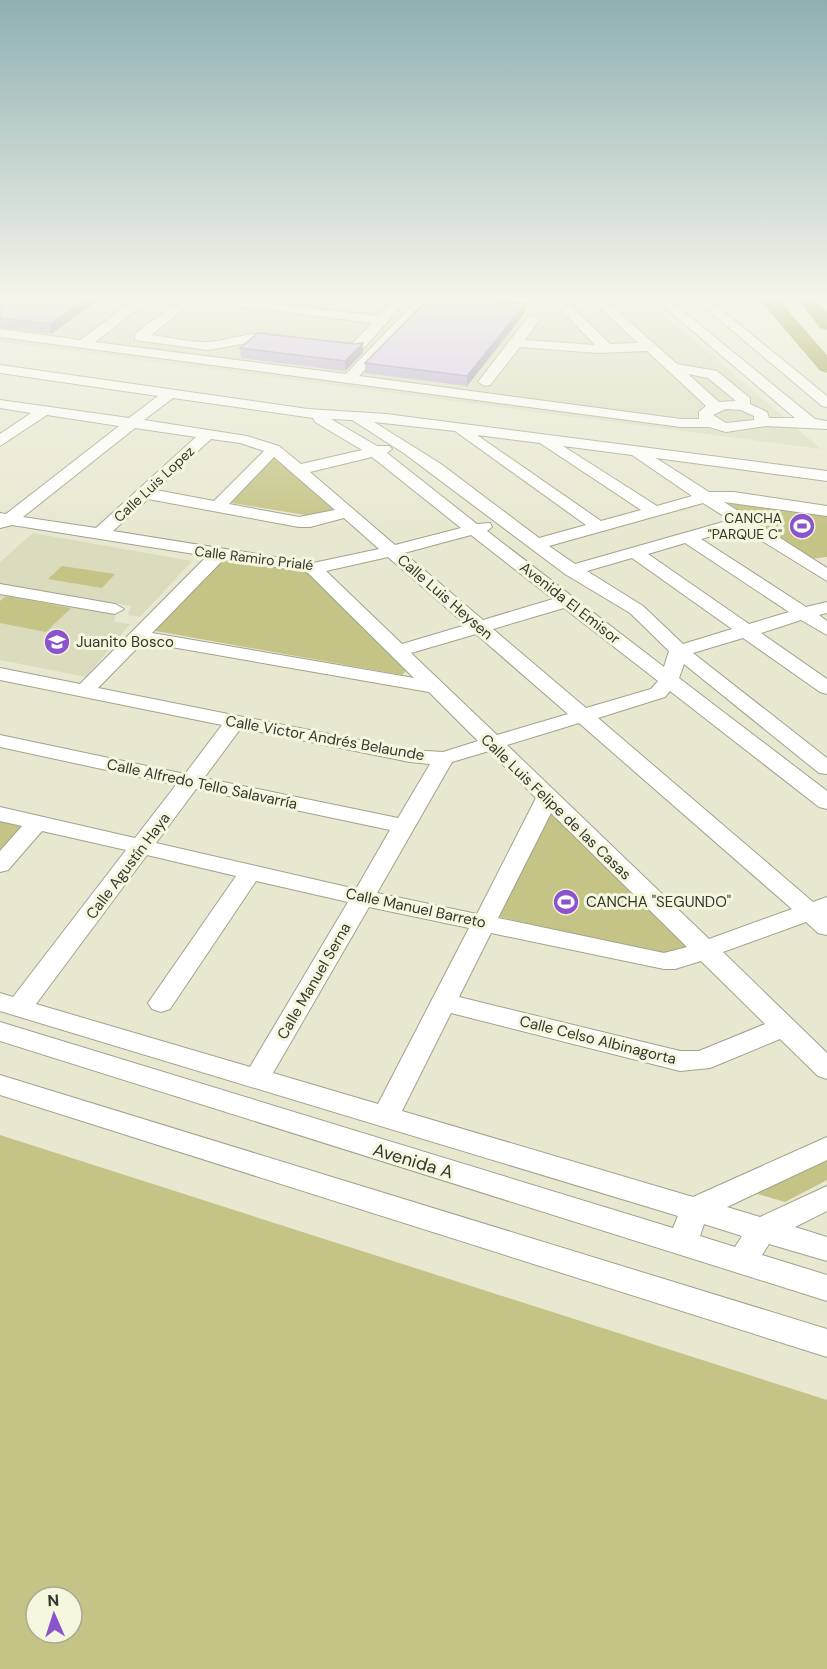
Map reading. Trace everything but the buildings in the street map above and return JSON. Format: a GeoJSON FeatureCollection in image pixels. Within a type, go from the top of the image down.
{"type":"FeatureCollection","features":[{"type":"Feature","properties":{"kind":"street","name":"Avenida El Emisor"},"geometry":{"type":"LineString","coordinates":[[55,377],[308,413],[355,417],[403,444],[571,570],[645,613],[679,651],[827,768]]}},
{"type":"Feature","properties":{"kind":"street"},"geometry":{"type":"LineString","coordinates":[[333,377],[681,423],[713,423],[740,428],[761,423],[827,425]]}},
{"type":"Feature","properties":{"kind":"street"},"geometry":{"type":"LineString","coordinates":[[485,382],[489,377]]}},
{"type":"Feature","properties":{"kind":"street"},"geometry":{"type":"LineString","coordinates":[[684,377],[716,406]]}},
{"type":"Feature","properties":{"kind":"street"},"geometry":{"type":"LineString","coordinates":[[716,377],[746,402],[742,406]]}},
{"type":"Feature","properties":{"kind":"street"},"geometry":{"type":"LineString","coordinates":[[755,377],[810,423]]}},
{"type":"Feature","properties":{"kind":"street"},"geometry":{"type":"LineString","coordinates":[[798,377],[824,398]]}},
{"type":"Feature","properties":{"kind":"street"},"geometry":{"type":"LineString","coordinates":[[802,377],[824,398]]}},
{"type":"Feature","properties":{"kind":"street"},"geometry":{"type":"LineString","coordinates":[[90,435],[145,390]]}},
{"type":"Feature","properties":{"kind":"street"},"geometry":{"type":"LineString","coordinates":[[2,518],[169,393]]}},
{"type":"Feature","properties":{"kind":"street"},"geometry":{"type":"LineString","coordinates":[[713,423],[705,416],[706,412],[716,406],[742,406],[824,398]]}},
{"type":"Feature","properties":{"kind":"street","name":"Calle Luis Heysen"},"geometry":{"type":"LineString","coordinates":[[0,404],[242,439],[274,449],[583,715],[821,915]]}},
{"type":"Feature","properties":{"kind":"street"},"geometry":{"type":"LineString","coordinates":[[742,406],[762,415],[761,423]]}},
{"type":"Feature","properties":{"kind":"street"},"geometry":{"type":"LineString","coordinates":[[0,441],[43,411]]}},
{"type":"Feature","properties":{"kind":"street","name":"Avenida El Emisor"},"geometry":{"type":"LineString","coordinates":[[308,413],[348,432],[378,451],[827,802]]}},
{"type":"Feature","properties":{"kind":"street"},"geometry":{"type":"LineString","coordinates":[[355,417],[386,418],[827,476]]}},
{"type":"Feature","properties":{"kind":"street"},"geometry":{"type":"LineString","coordinates":[[461,430],[598,526]]}},
{"type":"Feature","properties":{"kind":"street"},"geometry":{"type":"LineString","coordinates":[[298,470],[378,451],[428,435],[478,430]]}},
{"type":"Feature","properties":{"kind":"street","name":"Calle Luis Lopez"},"geometry":{"type":"LineString","coordinates":[[99,534],[208,434]]}},
{"type":"Feature","properties":{"kind":"street"},"geometry":{"type":"LineString","coordinates":[[542,439],[654,511]]}},
{"type":"Feature","properties":{"kind":"street"},"geometry":{"type":"LineString","coordinates":[[217,507],[274,449]]}},
{"type":"Feature","properties":{"kind":"street"},"geometry":{"type":"LineString","coordinates":[[2,518],[72,450]]}},
{"type":"Feature","properties":{"kind":"street"},"geometry":{"type":"LineString","coordinates":[[633,450],[827,576]]}},
{"type":"Feature","properties":{"kind":"street"},"geometry":{"type":"LineString","coordinates":[[144,493],[310,522],[347,512]]}},
{"type":"Feature","properties":{"kind":"street"},"geometry":{"type":"LineString","coordinates":[[536,544],[706,497],[734,497],[827,511]]}},
{"type":"Feature","properties":{"kind":"street","name":"Calle Ramiro Prialé"},"geometry":{"type":"LineString","coordinates":[[2,518],[218,555],[313,568],[504,521]]}},
{"type":"Feature","properties":{"kind":"street"},"geometry":{"type":"LineString","coordinates":[[571,570],[743,522]]}},
{"type":"Feature","properties":{"kind":"street"},"geometry":{"type":"LineString","coordinates":[[687,537],[827,629]]}},
{"type":"Feature","properties":{"kind":"street"},"geometry":{"type":"LineString","coordinates":[[634,552],[827,688]]}},
{"type":"Feature","properties":{"kind":"street"},"geometry":{"type":"LineString","coordinates":[[83,692],[218,555]]}},
{"type":"Feature","properties":{"kind":"street"},"geometry":{"type":"LineString","coordinates":[[809,564],[827,562]]}},
{"type":"Feature","properties":{"kind":"street","name":"Calle Luis Felipe de las Casas"},"geometry":{"type":"LineString","coordinates":[[313,568],[547,799],[827,1069]]}},
{"type":"Feature","properties":{"kind":"street"},"geometry":{"type":"LineString","coordinates":[[0,589],[115,609]]}},
{"type":"Feature","properties":{"kind":"street"},"geometry":{"type":"LineString","coordinates":[[397,651],[567,601]]}},
{"type":"Feature","properties":{"kind":"street"},"geometry":{"type":"LineString","coordinates":[[669,680],[679,651],[827,607]]}},
{"type":"Feature","properties":{"kind":"street"},"geometry":{"type":"LineString","coordinates":[[139,636],[433,687]]}},
{"type":"Feature","properties":{"kind":"street","name":"Calle Victor Andrés Belaunde"},"geometry":{"type":"LineString","coordinates":[[0,674],[410,756],[444,758],[658,693],[669,680]]}},
{"type":"Feature","properties":{"kind":"street","name":"Calle Agustín Haya"},"geometry":{"type":"LineString","coordinates":[[10,1005],[143,846],[235,722]]}},
{"type":"Feature","properties":{"kind":"street","name":"Calle Alfredo Tello Salavarría"},"geometry":{"type":"LineString","coordinates":[[0,741],[403,826]]}},
{"type":"Feature","properties":{"kind":"street","name":"Calle Manuel Serna"},"geometry":{"type":"LineString","coordinates":[[256,1079],[444,758]]}},
{"type":"Feature","properties":{"kind":"street"},"geometry":{"type":"LineString","coordinates":[[385,1117],[547,799]]}},
{"type":"Feature","properties":{"kind":"street","name":"Calle Manuel Barreto"},"geometry":{"type":"LineString","coordinates":[[0,814],[363,898],[664,961],[675,961],[821,915]]}},
{"type":"Feature","properties":{"kind":"street"},"geometry":{"type":"LineString","coordinates":[[0,865],[37,823]]}},
{"type":"Feature","properties":{"kind":"street"},"geometry":{"type":"LineString","coordinates":[[161,1003],[251,871]]}},
{"type":"Feature","properties":{"kind":"street","name":"Calle Celso Albinagorta"},"geometry":{"type":"LineString","coordinates":[[445,1002],[680,1062],[701,1061],[783,1027]]}},
{"type":"Feature","properties":{"kind":"street"},"geometry":{"type":"LineString","coordinates":[[10,1005],[827,1249]]}},
{"type":"Feature","properties":{"kind":"street","name":"Avenida A"},"geometry":{"type":"LineString","coordinates":[[0,1031],[682,1245],[827,1288]]}},
{"type":"Feature","properties":{"kind":"street"},"geometry":{"type":"LineString","coordinates":[[0,1085],[827,1343]]}},
{"type":"Feature","properties":{"kind":"street"},"geometry":{"type":"LineString","coordinates":[[682,1245],[695,1209],[827,1148]]}},
{"type":"Feature","properties":{"kind":"street"},"geometry":{"type":"LineString","coordinates":[[741,1262],[762,1229],[827,1198]]}},
{"type":"Feature","properties":{"kind":"shaded area"},"geometry":{"type":"Polygon","coordinates":[[[268,377],[737,377],[821,449],[268,377]]]}},
{"type":"Feature","properties":{"kind":"shaded area"},"geometry":{"type":"Polygon","coordinates":[[[33,533],[192,561],[140,617],[128,615],[131,606],[0,584],[0,562],[33,533]]]}},
{"type":"Feature","properties":{"kind":"shaded area","name":"Juanito Bosco"},"geometry":{"type":"Polygon","coordinates":[[[0,591],[116,611],[114,622],[130,624],[86,677],[0,660],[0,591]]]}},
{"type":"Feature","properties":{"kind":"green space"},"geometry":{"type":"Polygon","coordinates":[[[276,455],[339,509],[311,516],[226,502],[271,456],[276,455]]]}},
{"type":"Feature","properties":{"kind":"green space"},"geometry":{"type":"Polygon","coordinates":[[[725,503],[827,516],[827,557],[810,559],[725,503]]]}},
{"type":"Feature","properties":{"kind":"green space"},"geometry":{"type":"Polygon","coordinates":[[[217,560],[308,572],[407,670],[402,675],[150,630],[217,560]]]}},
{"type":"Feature","properties":{"kind":"green space"},"geometry":{"type":"Polygon","coordinates":[[[62,566],[115,574],[102,588],[48,579],[62,566]]]}},
{"type":"Feature","properties":{"kind":"green space"},"geometry":{"type":"Polygon","coordinates":[[[6,596],[71,608],[46,632],[0,623],[0,601],[6,596]]]}},
{"type":"Feature","properties":{"kind":"green space"},"geometry":{"type":"Polygon","coordinates":[[[551,807],[694,945],[664,954],[495,916],[551,807]]]}},
{"type":"Feature","properties":{"kind":"green space"},"geometry":{"type":"Polygon","coordinates":[[[0,818],[31,825],[0,861],[0,818]]]}},
{"type":"Feature","properties":{"kind":"green space"},"geometry":{"type":"Polygon","coordinates":[[[0,1135],[827,1400],[827,1669],[0,1669],[0,1135]]]}},
{"type":"Feature","properties":{"kind":"green space"},"geometry":{"type":"Polygon","coordinates":[[[827,1154],[827,1180],[785,1202],[751,1192],[827,1154]]]}},
{"type":"Feature","properties":{"kind":"place","name":"CANCHA \"PARQUE C\""},"geometry":{"type":"Point","coordinates":[802,526]}},
{"type":"Feature","properties":{"kind":"place","name":"Juanito Bosco"},"geometry":{"type":"Point","coordinates":[57,642]}},
{"type":"Feature","properties":{"kind":"place","name":"CANCHA \"SEGUNDO\""},"geometry":{"type":"Point","coordinates":[566,902]}}]}
